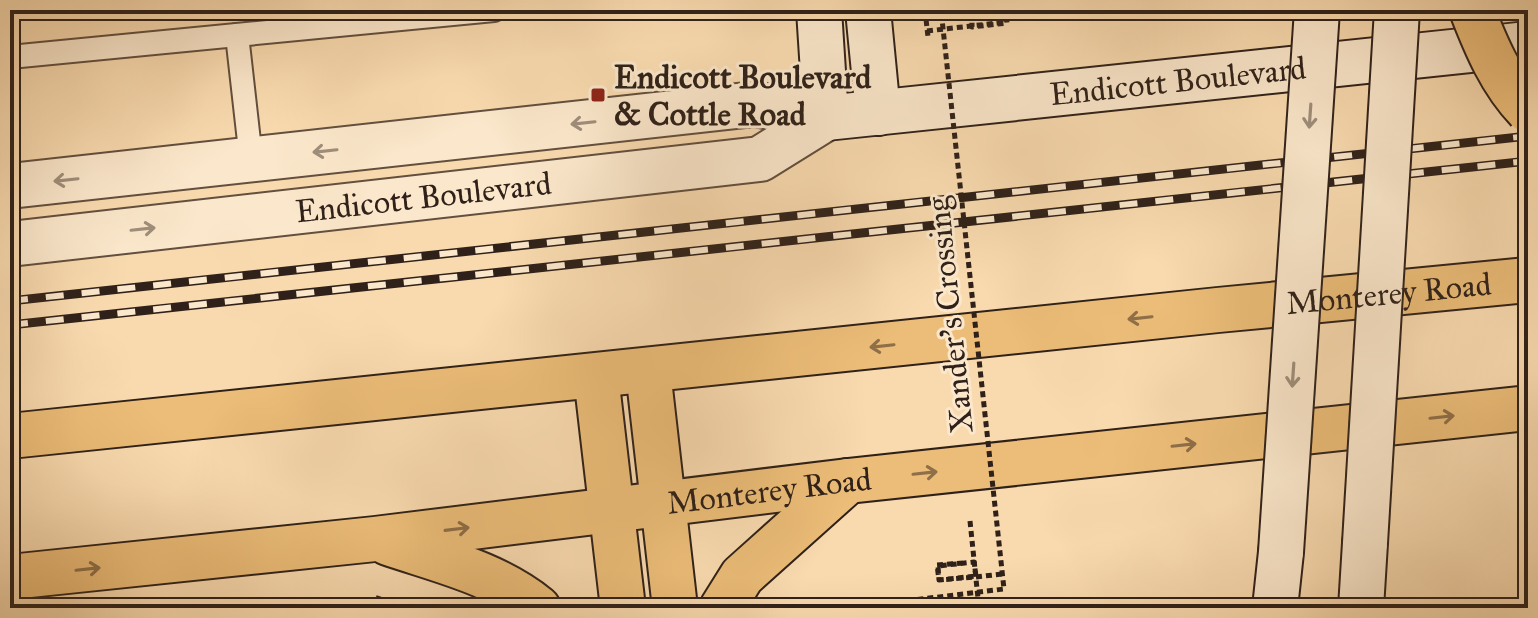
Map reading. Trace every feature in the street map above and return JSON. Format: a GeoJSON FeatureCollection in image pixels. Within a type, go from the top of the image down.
{"type":"FeatureCollection","features":[{"type":"Feature","properties":{"kind":"main road"},"geometry":{"type":"LineString","coordinates":[[819,10],[826,118]]}},
{"type":"Feature","properties":{"kind":"main road"},"geometry":{"type":"LineString","coordinates":[[868,10],[878,113]]}},
{"type":"Feature","properties":{"kind":"main road"},"geometry":{"type":"LineString","coordinates":[[1275,608],[1317,10]]}},
{"type":"Feature","properties":{"kind":"main road"},"geometry":{"type":"LineString","coordinates":[[1361,608],[1397,10]]}},
{"type":"Feature","properties":{"kind":"main road"},"geometry":{"type":"LineString","coordinates":[[1472,10],[1489,53],[1517,99],[1528,110]]}},
{"type":"Feature","properties":{"kind":"main road","name":"Endicott Boulevard"},"geometry":{"type":"LineString","coordinates":[[10,186],[755,104],[826,118],[1528,44]]}},
{"type":"Feature","properties":{"kind":"main road","name":"Endicott Boulevard"},"geometry":{"type":"LineString","coordinates":[[10,244],[760,159],[826,118]]}},
{"type":"Feature","properties":{"kind":"main road","name":"Monterey Road"},"geometry":{"type":"LineString","coordinates":[[10,436],[1528,280]]}},
{"type":"Feature","properties":{"kind":"main road"},"geometry":{"type":"LineString","coordinates":[[648,371],[675,608]]}},
{"type":"Feature","properties":{"kind":"main road"},"geometry":{"type":"LineString","coordinates":[[596,376],[623,608]]}},
{"type":"Feature","properties":{"kind":"main road","name":"Monterey Road"},"geometry":{"type":"LineString","coordinates":[[10,577],[375,539],[848,481],[1528,408]]}},
{"type":"Feature","properties":{"kind":"main road"},"geometry":{"type":"LineString","coordinates":[[722,608],[742,576],[848,481]]}},
{"type":"Feature","properties":{"kind":"main road"},"geometry":{"type":"LineString","coordinates":[[375,539],[489,576],[517,590],[538,608]]}},
{"type":"Feature","properties":{"kind":"lane"},"geometry":{"type":"LineString","coordinates":[[10,57],[494,10]]}},
{"type":"Feature","properties":{"kind":"lane"},"geometry":{"type":"LineString","coordinates":[[237,35],[251,159]]}},
{"type":"Feature","properties":{"kind":"path"},"geometry":{"type":"LineString","coordinates":[[925,10],[928,34],[968,27],[981,25],[1006,22],[1005,10],[982,12],[971,14],[972,20],[972,27],[1007,23],[1006,11],[990,12],[974,14],[963,15],[953,16],[942,18]]}},
{"type":"Feature","properties":{"kind":"path","name":"Xander’s Crossing"},"geometry":{"type":"LineString","coordinates":[[941,10],[1002,574]]}},
{"type":"Feature","properties":{"kind":"path"},"geometry":{"type":"LineString","coordinates":[[970,521],[979,608]]}},
{"type":"Feature","properties":{"kind":"path"},"geometry":{"type":"LineString","coordinates":[[848,608],[1004,589],[1002,574],[939,580],[938,566],[974,562],[976,576],[939,580],[937,565],[974,561]]}},
{"type":"Feature","properties":{"kind":"path"},"geometry":{"type":"LineString","coordinates":[[848,608],[977,591],[979,608]]}},
{"type":"Feature","properties":{"kind":"path"},"geometry":{"type":"LineString","coordinates":[[375,608],[379,596]]}},
{"type":"Feature","properties":{"kind":"railway"},"geometry":{"type":"LineString","coordinates":[[10,301],[1528,136]]}},
{"type":"Feature","properties":{"kind":"railway"},"geometry":{"type":"LineString","coordinates":[[10,325],[1528,161]]}},
{"type":"Feature","properties":{"kind":"place","name":"Endicott Boulevard & Cottle Road"},"geometry":{"type":"Point","coordinates":[598,95]}}]}
